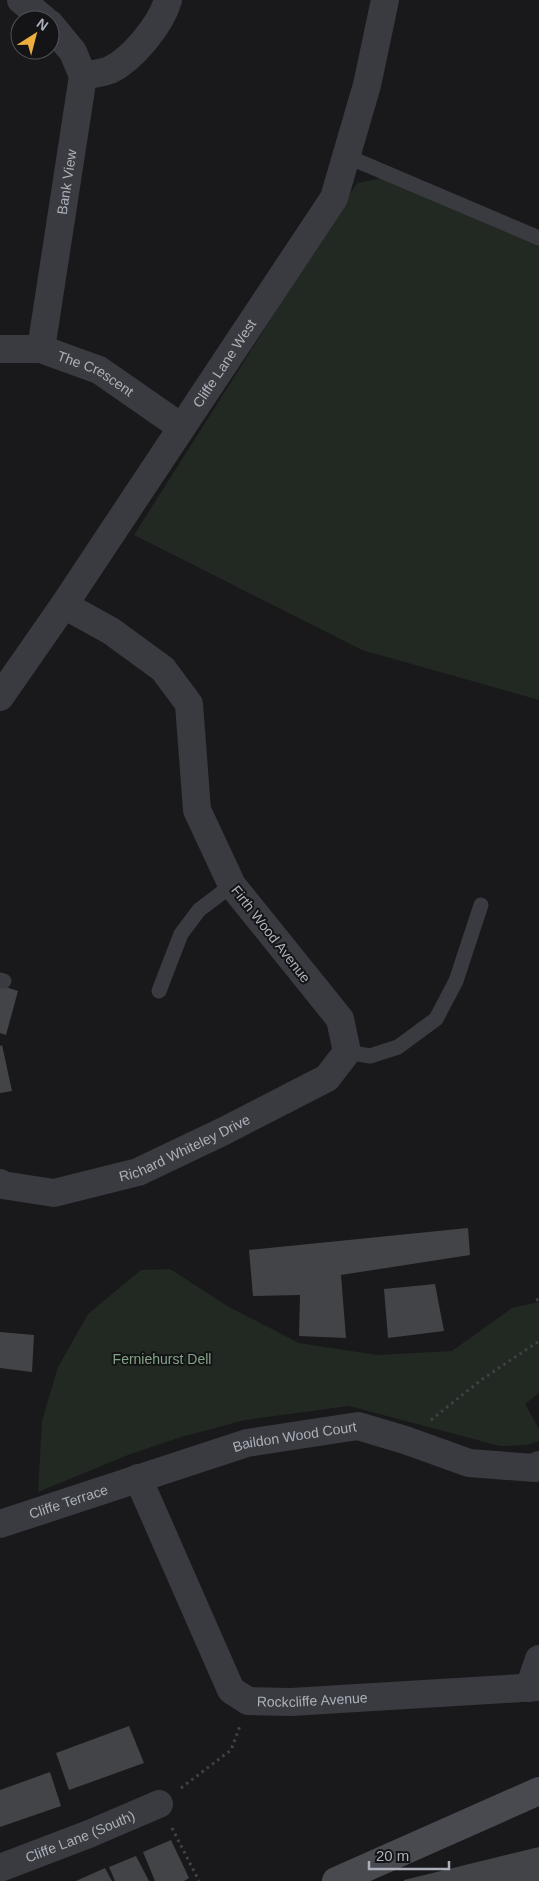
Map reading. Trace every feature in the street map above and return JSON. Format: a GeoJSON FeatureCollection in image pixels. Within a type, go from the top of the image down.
{"type":"FeatureCollection","features":[{"type":"Feature","properties":{"kind":"main road"},"geometry":{"type":"LineString","coordinates":[[336,1881],[369,1874],[539,1791]]}},
{"type":"Feature","properties":{"kind":"street"},"geometry":{"type":"LineString","coordinates":[[60,37],[72,52],[83,76],[110,70],[136,51],[158,23],[168,0]]}},
{"type":"Feature","properties":{"kind":"street","name":"Cliffe Lane West"},"geometry":{"type":"LineString","coordinates":[[0,697],[64,605],[334,198],[367,85],[386,0]]}},
{"type":"Feature","properties":{"kind":"street","name":"Bank View"},"geometry":{"type":"LineString","coordinates":[[41,349],[83,76]]}},
{"type":"Feature","properties":{"kind":"street","name":"The Crescent"},"geometry":{"type":"LineString","coordinates":[[0,349],[41,349],[100,370],[182,427]]}},
{"type":"Feature","properties":{"kind":"street","name":"Firth Wood Avenue"},"geometry":{"type":"LineString","coordinates":[[64,605],[111,631],[163,670],[189,704],[197,810],[232,885],[340,1019],[347,1052]]}},
{"type":"Feature","properties":{"kind":"street","name":"Richard Whiteley Drive"},"geometry":{"type":"LineString","coordinates":[[0,1183],[2,1185],[54,1193],[138,1172],[327,1078],[347,1052]]}},
{"type":"Feature","properties":{"kind":"street","name":"Baildon Wood Court"},"geometry":{"type":"LineString","coordinates":[[138,1478],[247,1443],[358,1426],[405,1440],[469,1463],[535,1468],[539,1466]]}},
{"type":"Feature","properties":{"kind":"street","name":"Cliffe Terrace"},"geometry":{"type":"LineString","coordinates":[[0,1524],[138,1478]]}},
{"type":"Feature","properties":{"kind":"street","name":"Rockcliffe Avenue"},"geometry":{"type":"LineString","coordinates":[[138,1478],[231,1690],[248,1702],[291,1702],[534,1687]]}},
{"type":"Feature","properties":{"kind":"street"},"geometry":{"type":"LineString","coordinates":[[534,1687],[539,1659]]}},
{"type":"Feature","properties":{"kind":"street","name":"Cliffe Lane (South)"},"geometry":{"type":"LineString","coordinates":[[0,1868],[89,1834],[159,1804]]}},
{"type":"Feature","properties":{"kind":"lane"},"geometry":{"type":"LineString","coordinates":[[346,156],[539,238]]}},
{"type":"Feature","properties":{"kind":"lane"},"geometry":{"type":"LineString","coordinates":[[159,991],[181,934],[199,910],[232,885]]}},
{"type":"Feature","properties":{"kind":"lane"},"geometry":{"type":"LineString","coordinates":[[347,1052],[370,1056],[398,1046],[436,1019],[456,981],[481,905]]}},
{"type":"Feature","properties":{"kind":"path"},"geometry":{"type":"LineString","coordinates":[[405,1440],[481,1380],[539,1341]]}},
{"type":"Feature","properties":{"kind":"path"},"geometry":{"type":"LineString","coordinates":[[199,1881],[159,1804],[231,1750],[248,1702]]}},
{"type":"Feature","properties":{"kind":"green space"},"geometry":{"type":"Polygon","coordinates":[[[382,178],[539,246],[539,700],[362,650],[134,535],[357,183],[382,178]]]}},
{"type":"Feature","properties":{"kind":"green space","name":"Ferniehurst Dell"},"geometry":{"type":"Polygon","coordinates":[[[170,1269],[229,1307],[299,1343],[377,1355],[452,1351],[512,1308],[539,1302],[539,1393],[525,1404],[539,1429],[539,1441],[527,1445],[500,1446],[349,1406],[245,1420],[181,1437],[128,1455],[38,1492],[42,1421],[58,1367],[88,1314],[141,1270],[170,1269]]]}},
{"type":"Feature","properties":{"kind":"building"},"geometry":{"type":"Polygon","coordinates":[[[0,985],[18,991],[6,1035],[0,1033],[0,985]]]}},
{"type":"Feature","properties":{"kind":"building"},"geometry":{"type":"Polygon","coordinates":[[[2,1045],[12,1091],[0,1093],[0,1046],[2,1045]]]}},
{"type":"Feature","properties":{"kind":"building"},"geometry":{"type":"Polygon","coordinates":[[[468,1228],[470,1255],[341,1275],[346,1338],[299,1336],[300,1295],[253,1296],[249,1250],[468,1228]]]}},
{"type":"Feature","properties":{"kind":"building"},"geometry":{"type":"Polygon","coordinates":[[[435,1284],[444,1331],[388,1338],[384,1289],[435,1284]]]}},
{"type":"Feature","properties":{"kind":"building"},"geometry":{"type":"Polygon","coordinates":[[[0,1332],[34,1335],[32,1372],[0,1368],[0,1332]]]}},
{"type":"Feature","properties":{"kind":"building"},"geometry":{"type":"Polygon","coordinates":[[[129,1726],[144,1763],[69,1790],[56,1753],[129,1726]]]}},
{"type":"Feature","properties":{"kind":"building"},"geometry":{"type":"Polygon","coordinates":[[[50,1772],[61,1806],[0,1827],[0,1790],[50,1772]]]}},
{"type":"Feature","properties":{"kind":"building"},"geometry":{"type":"Polygon","coordinates":[[[171,1840],[189,1878],[184,1881],[155,1881],[143,1852],[171,1840]]]}},
{"type":"Feature","properties":{"kind":"building"},"geometry":{"type":"Polygon","coordinates":[[[539,1847],[539,1881],[404,1881],[404,1880],[539,1847]]]}},
{"type":"Feature","properties":{"kind":"building"},"geometry":{"type":"Polygon","coordinates":[[[136,1856],[149,1881],[115,1881],[109,1867],[136,1856]]]}},
{"type":"Feature","properties":{"kind":"building"},"geometry":{"type":"Polygon","coordinates":[[[105,1868],[112,1881],[76,1881],[105,1868]]]}}]}
